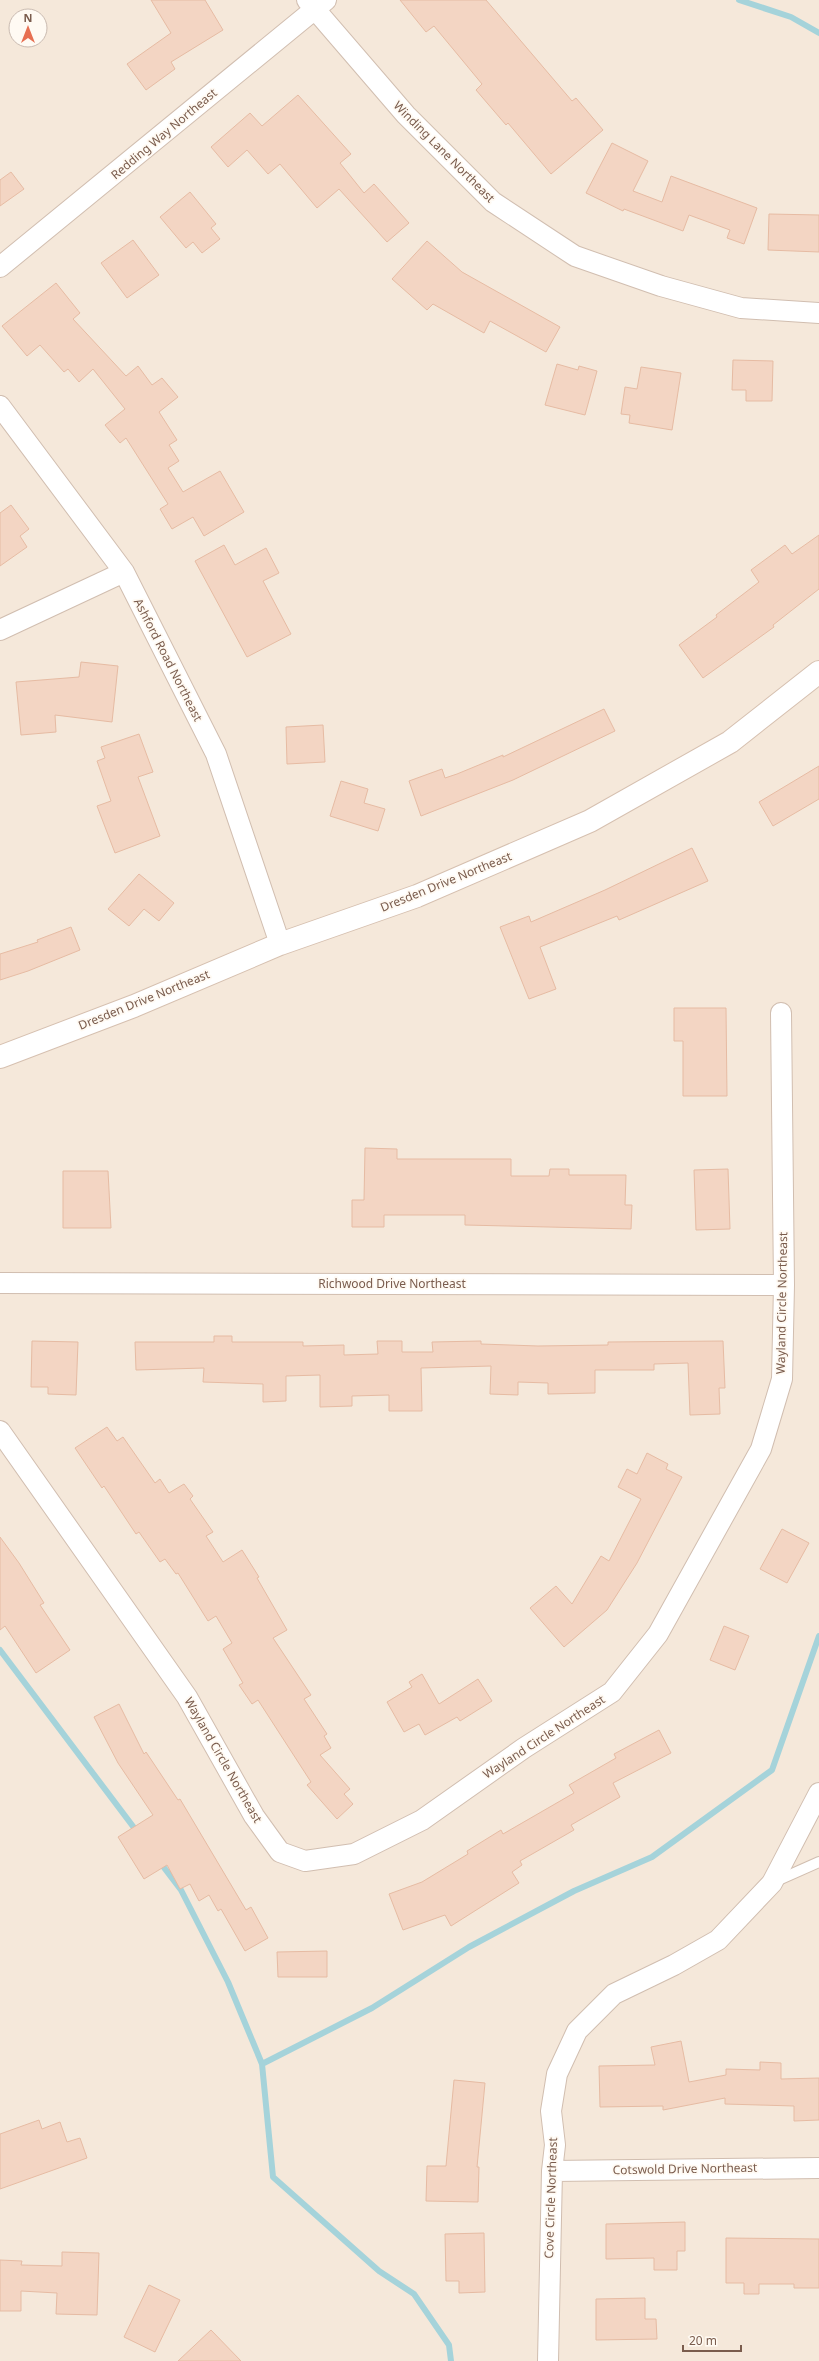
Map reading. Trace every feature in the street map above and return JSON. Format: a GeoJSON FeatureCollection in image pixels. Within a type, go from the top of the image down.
{"type":"FeatureCollection","features":[{"type":"Feature","properties":{"kind":"street","name":"Redding Way Northeast"},"geometry":{"type":"LineString","coordinates":[[0,267],[316,3]]}},
{"type":"Feature","properties":{"kind":"street","name":"Winding Lane Northeast"},"geometry":{"type":"LineString","coordinates":[[316,3],[406,115],[493,202],[575,256],[661,286],[741,308],[819,313]]}},
{"type":"Feature","properties":{"kind":"street","name":"Ashford Road Northeast"},"geometry":{"type":"LineString","coordinates":[[0,406],[124,572],[216,754],[280,944]]}},
{"type":"Feature","properties":{"kind":"street"},"geometry":{"type":"LineString","coordinates":[[0,630],[124,572]]}},
{"type":"Feature","properties":{"kind":"street","name":"Dresden Drive Northeast"},"geometry":{"type":"LineString","coordinates":[[0,1057],[134,1006],[280,944],[417,896],[590,820],[730,742],[819,672]]}},
{"type":"Feature","properties":{"kind":"street","name":"Wayland Circle Northeast"},"geometry":{"type":"LineString","coordinates":[[0,1431],[187,1697],[254,1816],[280,1852],[305,1861],[354,1854],[422,1820],[524,1748],[612,1692],[658,1634],[761,1449],[782,1379],[784,1285],[781,1013]]}},
{"type":"Feature","properties":{"kind":"street","name":"Richwood Drive Northeast"},"geometry":{"type":"LineString","coordinates":[[0,1283],[784,1285]]}},
{"type":"Feature","properties":{"kind":"street","name":"Cove Circle Northeast"},"geometry":{"type":"LineString","coordinates":[[548,2361],[552,2171],[555,2145],[550,2112],[557,2074],[577,2031],[614,1994],[674,1965],[718,1940],[772,1883],[819,1793]]}},
{"type":"Feature","properties":{"kind":"street","name":"Cotswold Drive Northeast"},"geometry":{"type":"LineString","coordinates":[[552,2171],[819,2168]]}},
{"type":"Feature","properties":{"kind":"lane"},"geometry":{"type":"LineString","coordinates":[[772,1883],[819,1862]]}},
{"type":"Feature","properties":{"kind":"shaded area"},"geometry":{"type":"Polygon","coordinates":[[[0,0],[819,0],[819,2361],[0,2361],[0,0]]]}},
{"type":"Feature","properties":{"kind":"building"},"geometry":{"type":"Polygon","coordinates":[[[151,0],[205,0],[223,30],[171,62],[175,69],[146,90],[127,64],[171,33],[151,0]]]}},
{"type":"Feature","properties":{"kind":"building"},"geometry":{"type":"Polygon","coordinates":[[[400,0],[486,0],[572,101],[576,98],[603,130],[551,174],[508,123],[506,125],[476,90],[482,84],[434,26],[426,32],[400,0]]]}},
{"type":"Feature","properties":{"kind":"building"},"geometry":{"type":"Polygon","coordinates":[[[298,95],[351,154],[340,163],[364,193],[374,184],[409,223],[387,242],[339,189],[317,208],[280,164],[268,174],[247,150],[228,167],[211,147],[250,113],[262,126],[298,95]]]}},
{"type":"Feature","properties":{"kind":"building"},"geometry":{"type":"Polygon","coordinates":[[[612,143],[648,161],[633,191],[662,202],[671,176],[757,208],[744,244],[727,238],[730,230],[689,215],[683,231],[624,209],[623,211],[586,193],[612,143]]]}},
{"type":"Feature","properties":{"kind":"building"},"geometry":{"type":"Polygon","coordinates":[[[11,172],[24,189],[0,206],[0,180],[11,172]]]}},
{"type":"Feature","properties":{"kind":"building"},"geometry":{"type":"Polygon","coordinates":[[[190,192],[216,224],[211,228],[220,239],[202,253],[193,242],[186,248],[160,217],[190,192]]]}},
{"type":"Feature","properties":{"kind":"building"},"geometry":{"type":"Polygon","coordinates":[[[769,214],[819,215],[819,252],[768,250],[769,214]]]}},
{"type":"Feature","properties":{"kind":"building"},"geometry":{"type":"Polygon","coordinates":[[[133,240],[159,275],[127,298],[101,263],[133,240]]]}},
{"type":"Feature","properties":{"kind":"building"},"geometry":{"type":"Polygon","coordinates":[[[427,241],[462,272],[560,327],[546,352],[490,321],[484,333],[433,304],[427,310],[392,279],[427,241]]]}},
{"type":"Feature","properties":{"kind":"building"},"geometry":{"type":"Polygon","coordinates":[[[56,283],[80,313],[73,319],[126,376],[138,366],[152,385],[162,378],[178,397],[159,412],[177,440],[169,445],[179,461],[168,468],[183,492],[220,471],[244,512],[204,536],[193,517],[172,529],[160,509],[168,504],[126,438],[120,443],[105,425],[125,409],[93,369],[79,382],[68,369],[64,372],[40,345],[27,356],[2,326],[56,283]]]}},
{"type":"Feature","properties":{"kind":"building"},"geometry":{"type":"Polygon","coordinates":[[[733,360],[773,361],[772,401],[746,401],[746,390],[732,390],[733,360]]]}},
{"type":"Feature","properties":{"kind":"building"},"geometry":{"type":"Polygon","coordinates":[[[557,364],[578,370],[579,366],[597,371],[585,415],[545,405],[557,364]]]}},
{"type":"Feature","properties":{"kind":"building"},"geometry":{"type":"Polygon","coordinates":[[[641,367],[681,373],[672,430],[629,423],[630,415],[621,414],[625,387],[637,389],[641,367]]]}},
{"type":"Feature","properties":{"kind":"building"},"geometry":{"type":"Polygon","coordinates":[[[11,505],[29,529],[20,536],[27,547],[0,566],[0,513],[11,505]]]}},
{"type":"Feature","properties":{"kind":"building"},"geometry":{"type":"Polygon","coordinates":[[[819,535],[819,589],[773,625],[774,627],[703,678],[679,645],[717,617],[716,615],[759,582],[751,570],[785,545],[792,554],[819,535]]]}},
{"type":"Feature","properties":{"kind":"building"},"geometry":{"type":"Polygon","coordinates":[[[224,545],[235,565],[266,548],[279,573],[263,581],[291,634],[247,657],[195,561],[224,545]]]}},
{"type":"Feature","properties":{"kind":"building"},"geometry":{"type":"Polygon","coordinates":[[[81,662],[118,666],[112,722],[55,715],[56,732],[21,735],[16,682],[79,677],[81,662]]]}},
{"type":"Feature","properties":{"kind":"building"},"geometry":{"type":"Polygon","coordinates":[[[604,709],[615,731],[513,780],[421,816],[409,781],[442,769],[445,778],[457,774],[503,755],[503,757],[604,709]]]}},
{"type":"Feature","properties":{"kind":"building"},"geometry":{"type":"Polygon","coordinates":[[[323,725],[325,762],[287,764],[286,727],[323,725]]]}},
{"type":"Feature","properties":{"kind":"building"},"geometry":{"type":"Polygon","coordinates":[[[139,734],[153,772],[138,777],[160,836],[115,853],[97,806],[111,801],[97,761],[105,758],[101,747],[139,734]]]}},
{"type":"Feature","properties":{"kind":"building"},"geometry":{"type":"Polygon","coordinates":[[[819,766],[819,799],[773,826],[759,802],[819,766]]]}},
{"type":"Feature","properties":{"kind":"building"},"geometry":{"type":"Polygon","coordinates":[[[341,781],[368,789],[364,803],[385,809],[378,831],[330,816],[341,781]]]}},
{"type":"Feature","properties":{"kind":"building"},"geometry":{"type":"Polygon","coordinates":[[[692,848],[708,881],[619,920],[617,916],[540,947],[556,989],[529,999],[500,927],[529,916],[531,922],[605,890],[692,848]]]}},
{"type":"Feature","properties":{"kind":"building"},"geometry":{"type":"Polygon","coordinates":[[[139,874],[174,903],[159,921],[144,909],[129,926],[108,909],[139,874]]]}},
{"type":"Feature","properties":{"kind":"building"},"geometry":{"type":"Polygon","coordinates":[[[71,927],[80,950],[28,971],[0,980],[0,954],[38,942],[37,940],[71,927]]]}},
{"type":"Feature","properties":{"kind":"building"},"geometry":{"type":"Polygon","coordinates":[[[674,1008],[726,1008],[727,1096],[683,1096],[683,1041],[674,1041],[674,1008]]]}},
{"type":"Feature","properties":{"kind":"building"},"geometry":{"type":"Polygon","coordinates":[[[365,1148],[397,1149],[397,1159],[511,1159],[511,1176],[549,1176],[550,1169],[569,1169],[569,1175],[626,1175],[625,1205],[632,1205],[631,1229],[465,1225],[465,1215],[384,1215],[384,1227],[352,1227],[352,1200],[364,1200],[365,1148]]]}},
{"type":"Feature","properties":{"kind":"building"},"geometry":{"type":"Polygon","coordinates":[[[728,1169],[730,1229],[696,1230],[694,1170],[728,1169]]]}},
{"type":"Feature","properties":{"kind":"building"},"geometry":{"type":"Polygon","coordinates":[[[63,1171],[108,1171],[111,1228],[63,1228],[63,1171]]]}},
{"type":"Feature","properties":{"kind":"building"},"geometry":{"type":"Polygon","coordinates":[[[214,1336],[232,1336],[232,1342],[303,1342],[303,1346],[344,1345],[344,1355],[378,1354],[377,1341],[402,1341],[402,1352],[433,1352],[432,1342],[481,1341],[481,1344],[538,1346],[608,1345],[608,1342],[723,1341],[725,1388],[719,1388],[720,1414],[690,1415],[688,1363],[654,1364],[654,1370],[595,1370],[595,1393],[548,1394],[548,1383],[518,1382],[518,1395],[490,1394],[491,1366],[421,1368],[422,1411],[389,1411],[389,1395],[352,1396],[352,1406],[320,1407],[320,1375],[286,1376],[286,1401],[263,1402],[263,1384],[203,1382],[204,1368],[136,1370],[135,1342],[214,1342],[214,1336]]]}},
{"type":"Feature","properties":{"kind":"building"},"geometry":{"type":"Polygon","coordinates":[[[32,1341],[78,1342],[76,1395],[48,1394],[48,1387],[31,1387],[32,1341]]]}},
{"type":"Feature","properties":{"kind":"building"},"geometry":{"type":"Polygon","coordinates":[[[107,1427],[117,1441],[123,1437],[155,1483],[160,1479],[169,1493],[184,1484],[193,1496],[190,1499],[213,1532],[206,1536],[223,1562],[242,1550],[259,1577],[257,1578],[287,1630],[273,1638],[311,1695],[304,1699],[327,1734],[324,1736],[331,1748],[320,1755],[350,1789],[344,1794],[353,1804],[337,1819],[307,1785],[311,1782],[258,1700],[252,1704],[239,1685],[243,1683],[223,1649],[232,1643],[216,1616],[208,1621],[178,1573],[176,1574],[165,1559],[160,1562],[139,1532],[136,1534],[104,1486],[102,1488],[75,1448],[107,1427]]]}},
{"type":"Feature","properties":{"kind":"building"},"geometry":{"type":"Polygon","coordinates":[[[647,1453],[668,1464],[666,1469],[682,1477],[637,1563],[607,1610],[564,1647],[530,1608],[556,1586],[572,1604],[601,1556],[609,1561],[641,1499],[618,1487],[627,1469],[637,1474],[647,1453]]]}},
{"type":"Feature","properties":{"kind":"building"},"geometry":{"type":"Polygon","coordinates":[[[782,1529],[809,1543],[787,1583],[760,1569],[782,1529]]]}},
{"type":"Feature","properties":{"kind":"building"},"geometry":{"type":"Polygon","coordinates":[[[0,1537],[19,1563],[44,1603],[40,1605],[70,1650],[36,1673],[5,1626],[0,1630],[0,1537]]]}},
{"type":"Feature","properties":{"kind":"building"},"geometry":{"type":"Polygon","coordinates":[[[724,1626],[749,1636],[735,1670],[710,1660],[724,1626]]]}},
{"type":"Feature","properties":{"kind":"building"},"geometry":{"type":"Polygon","coordinates":[[[422,1674],[439,1704],[478,1679],[492,1701],[460,1721],[457,1717],[425,1735],[419,1724],[404,1732],[387,1702],[412,1687],[409,1682],[422,1674]]]}},
{"type":"Feature","properties":{"kind":"building"},"geometry":{"type":"Polygon","coordinates":[[[119,1704],[144,1754],[146,1752],[178,1800],[180,1799],[246,1910],[251,1907],[268,1938],[245,1951],[221,1909],[218,1911],[209,1895],[199,1901],[190,1884],[180,1889],[167,1865],[144,1879],[118,1837],[153,1815],[118,1763],[94,1717],[119,1704]]]}},
{"type":"Feature","properties":{"kind":"building"},"geometry":{"type":"Polygon","coordinates":[[[659,1730],[671,1753],[613,1783],[620,1797],[571,1825],[574,1830],[520,1861],[522,1865],[512,1872],[519,1883],[451,1926],[445,1915],[403,1930],[389,1894],[422,1882],[468,1854],[467,1851],[501,1830],[503,1834],[574,1793],[569,1785],[616,1758],[614,1754],[659,1730]]]}},
{"type":"Feature","properties":{"kind":"building"},"geometry":{"type":"Polygon","coordinates":[[[327,1951],[327,1977],[278,1977],[277,1952],[327,1951]]]}},
{"type":"Feature","properties":{"kind":"building"},"geometry":{"type":"Polygon","coordinates":[[[681,2041],[689,2082],[726,2075],[726,2069],[760,2070],[760,2062],[781,2063],[781,2079],[819,2078],[819,2120],[794,2121],[794,2106],[725,2104],[725,2098],[663,2110],[663,2106],[600,2107],[599,2066],[655,2065],[651,2047],[681,2041]]]}},
{"type":"Feature","properties":{"kind":"building"},"geometry":{"type":"Polygon","coordinates":[[[454,2080],[485,2083],[477,2167],[479,2167],[478,2202],[426,2201],[427,2166],[446,2166],[454,2080]]]}},
{"type":"Feature","properties":{"kind":"building"},"geometry":{"type":"Polygon","coordinates":[[[39,2120],[42,2129],[60,2122],[67,2142],[80,2138],[87,2158],[0,2189],[0,2134],[39,2120]]]}},
{"type":"Feature","properties":{"kind":"building"},"geometry":{"type":"Polygon","coordinates":[[[685,2222],[685,2251],[677,2251],[677,2270],[654,2270],[654,2258],[606,2259],[606,2224],[685,2222]]]}},
{"type":"Feature","properties":{"kind":"building"},"geometry":{"type":"Polygon","coordinates":[[[484,2233],[485,2292],[459,2293],[459,2281],[446,2281],[445,2234],[484,2233]]]}},
{"type":"Feature","properties":{"kind":"building"},"geometry":{"type":"Polygon","coordinates":[[[726,2238],[819,2239],[819,2288],[794,2288],[794,2284],[759,2284],[759,2294],[744,2294],[744,2283],[726,2283],[726,2238]]]}},
{"type":"Feature","properties":{"kind":"building"},"geometry":{"type":"Polygon","coordinates":[[[62,2252],[99,2253],[97,2315],[56,2314],[57,2293],[21,2291],[21,2311],[0,2311],[0,2260],[22,2261],[21,2265],[62,2266],[62,2252]]]}},
{"type":"Feature","properties":{"kind":"building"},"geometry":{"type":"Polygon","coordinates":[[[149,2285],[180,2300],[155,2352],[124,2337],[149,2285]]]}},
{"type":"Feature","properties":{"kind":"building"},"geometry":{"type":"Polygon","coordinates":[[[645,2298],[645,2319],[656,2319],[657,2339],[596,2340],[596,2299],[645,2298]]]}},
{"type":"Feature","properties":{"kind":"building"},"geometry":{"type":"Polygon","coordinates":[[[211,2330],[241,2361],[178,2361],[211,2330]]]}},
{"type":"Feature","properties":{"kind":"waterway"},"geometry":{"type":"LineString","coordinates":[[739,0],[791,17],[819,33]]}},
{"type":"Feature","properties":{"kind":"waterway"},"geometry":{"type":"LineString","coordinates":[[262,2064],[372,2008],[469,1947],[574,1891],[652,1857],[772,1770],[819,1636]]}},
{"type":"Feature","properties":{"kind":"waterway"},"geometry":{"type":"LineString","coordinates":[[0,1650],[138,1833]]}},
{"type":"Feature","properties":{"kind":"waterway"},"geometry":{"type":"LineString","coordinates":[[159,1861],[181,1890],[228,1982],[262,2064],[273,2177],[379,2271],[414,2294],[449,2345],[451,2361]]}}]}
